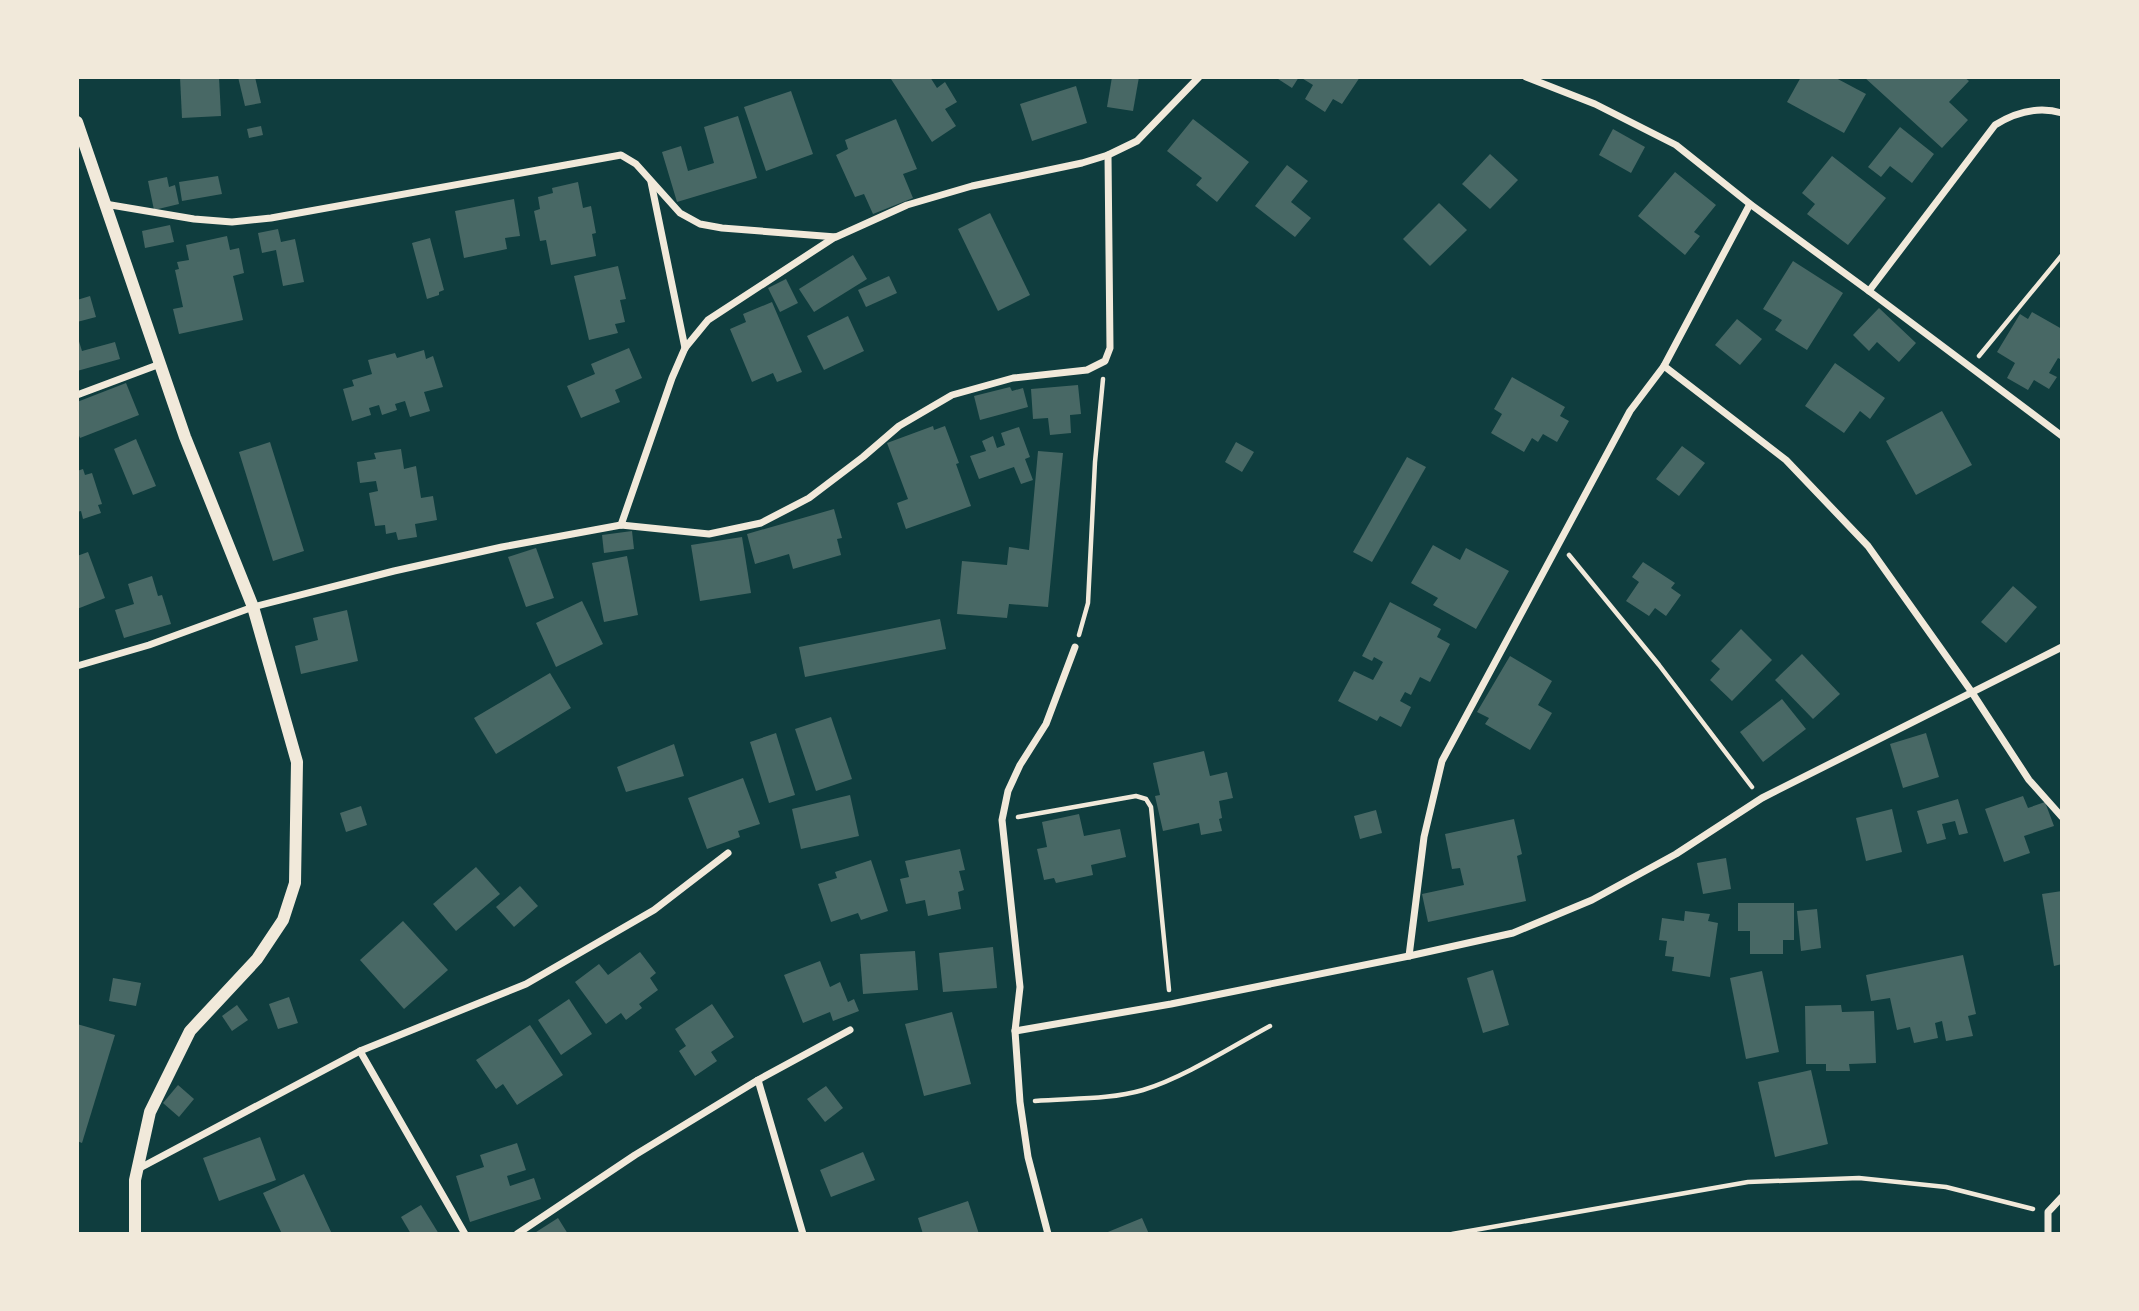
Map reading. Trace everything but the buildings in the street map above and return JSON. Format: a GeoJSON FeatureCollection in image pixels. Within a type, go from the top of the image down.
{"type":"FeatureCollection","features":[{"type":"Feature","properties":{"kind":"street"},"geometry":{"type":"LineString","coordinates":[[1526,77],[1595,104],[1676,145],[1750,204],[2062,436]]}},
{"type":"Feature","properties":{"kind":"street"},"geometry":{"type":"LineString","coordinates":[[621,525],[671,377],[685,348],[708,320],[836,237],[907,205],[972,186],[1082,163],[1108,155],[1137,141],[1194,78]]}},
{"type":"Feature","properties":{"kind":"street"},"geometry":{"type":"LineString","coordinates":[[1869,290],[1995,125],[2012,114],[2050,110],[2062,113]]}},
{"type":"Feature","properties":{"kind":"street"},"geometry":{"type":"LineString","coordinates":[[77,122],[185,437],[253,607],[297,762],[295,883],[284,920],[257,959],[190,1031],[150,1112],[135,1180],[135,1234]]}},
{"type":"Feature","properties":{"kind":"street"},"geometry":{"type":"LineString","coordinates":[[105,204],[194,219],[232,222],[271,218],[621,155],[636,164],[680,213],[700,224],[836,237]]}},
{"type":"Feature","properties":{"kind":"street"},"geometry":{"type":"LineString","coordinates":[[77,666],[149,645],[253,607],[461,556],[621,525],[709,534],[761,523],[809,498],[899,426],[952,395],[1013,378],[1087,370],[1105,361],[1110,348],[1108,155]]}},
{"type":"Feature","properties":{"kind":"street"},"geometry":{"type":"LineString","coordinates":[[650,181],[685,348]]}},
{"type":"Feature","properties":{"kind":"street"},"geometry":{"type":"LineString","coordinates":[[1409,956],[1424,837],[1442,761],[1630,411],[1664,366],[1750,204]]}},
{"type":"Feature","properties":{"kind":"street"},"geometry":{"type":"LineString","coordinates":[[77,395],[160,364]]}},
{"type":"Feature","properties":{"kind":"street"},"geometry":{"type":"LineString","coordinates":[[1664,366],[1786,460],[1868,546],[1971,691],[2029,780],[2062,817]]}},
{"type":"Feature","properties":{"kind":"street"},"geometry":{"type":"LineString","coordinates":[[1048,1234],[1028,1157],[1020,1102],[1015,1031],[1020,987],[1002,820],[1008,791],[1020,765],[1046,724],[1075,647]]}},
{"type":"Feature","properties":{"kind":"street"},"geometry":{"type":"LineString","coordinates":[[1015,1031],[1171,1004],[1513,933],[1592,900],[1676,854],[1762,798],[2062,647]]}},
{"type":"Feature","properties":{"kind":"street"},"geometry":{"type":"LineString","coordinates":[[137,1170],[359,1051],[526,984],[653,910],[729,853]]}},
{"type":"Feature","properties":{"kind":"street"},"geometry":{"type":"LineString","coordinates":[[517,1234],[635,1155],[758,1080],[850,1030]]}},
{"type":"Feature","properties":{"kind":"street"},"geometry":{"type":"LineString","coordinates":[[359,1051],[465,1234]]}},
{"type":"Feature","properties":{"kind":"street"},"geometry":{"type":"LineString","coordinates":[[758,1080],[803,1234]]}},
{"type":"Feature","properties":{"kind":"street"},"geometry":{"type":"LineString","coordinates":[[2048,1234],[2048,1212],[2062,1197]]}},
{"type":"Feature","properties":{"kind":"path"},"geometry":{"type":"LineString","coordinates":[[1970,367],[2062,255]]}},
{"type":"Feature","properties":{"kind":"path"},"geometry":{"type":"LineString","coordinates":[[1075,647],[1088,603],[1095,463],[1105,361]]}},
{"type":"Feature","properties":{"kind":"path"},"geometry":{"type":"LineString","coordinates":[[1559,543],[1659,665],[1762,798]]}},
{"type":"Feature","properties":{"kind":"path"},"geometry":{"type":"LineString","coordinates":[[1002,820],[1136,796],[1146,799],[1151,807],[1171,1004]]}},
{"type":"Feature","properties":{"kind":"path"},"geometry":{"type":"LineString","coordinates":[[1020,1102],[1118,1095],[1143,1090],[1177,1076],[1270,1026]]}},
{"type":"Feature","properties":{"kind":"path"},"geometry":{"type":"LineString","coordinates":[[1452,1234],[1762,1181],[1859,1178],[1934,1186],[2048,1212]]}}]}
